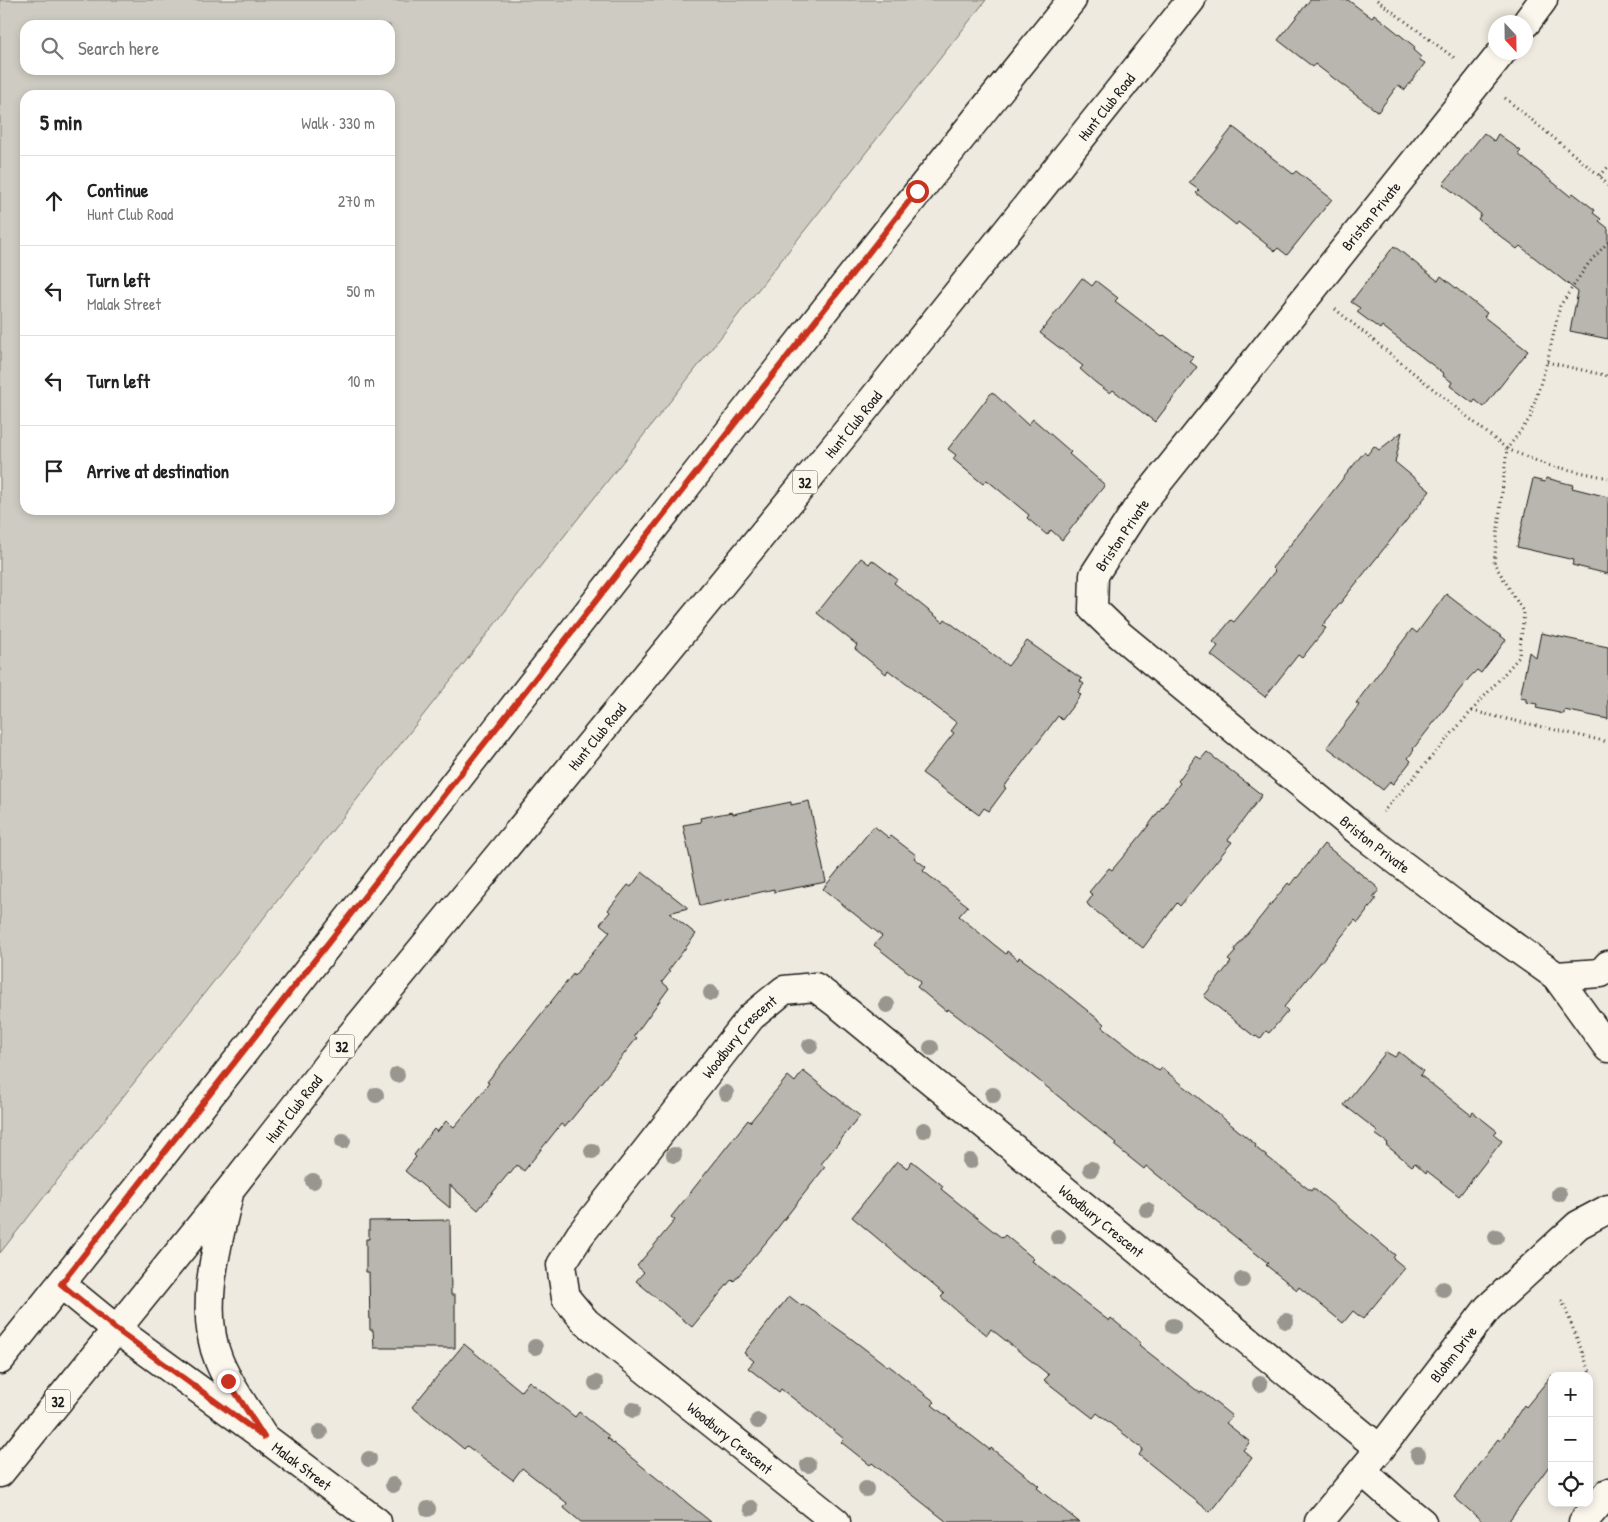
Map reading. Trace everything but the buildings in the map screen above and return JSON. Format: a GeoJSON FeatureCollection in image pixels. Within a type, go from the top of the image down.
{"type":"FeatureCollection","features":[{"type":"Feature","properties":{"kind":"street"},"geometry":{"type":"LineString","coordinates":[[0,1360],[911,199],[1072,0]]}},
{"type":"Feature","properties":{"kind":"street","name":"Hunt Club Road"},"geometry":{"type":"LineString","coordinates":[[0,1473],[363,1020],[854,424],[1192,0]]}},
{"type":"Feature","properties":{"kind":"street"},"geometry":{"type":"LineString","coordinates":[[1532,15],[1543,0]]}},
{"type":"Feature","properties":{"kind":"street","name":"Briston Private"},"geometry":{"type":"LineString","coordinates":[[1496,60],[1136,510],[1094,575],[1093,608],[1120,635],[1363,835],[1457,906],[1556,976],[1608,1048]]}},
{"type":"Feature","properties":{"kind":"street"},"geometry":{"type":"LineString","coordinates":[[1556,976],[1606,972]]}},
{"type":"Feature","properties":{"kind":"street","name":"Woodbury Crescent"},"geometry":{"type":"LineString","coordinates":[[836,1522],[586,1322],[566,1298],[561,1265],[580,1235],[751,1018],[784,990],[815,988],[839,1005],[1380,1449]]}},
{"type":"Feature","properties":{"kind":"street"},"geometry":{"type":"LineString","coordinates":[[230,1188],[213,1271],[210,1318],[212,1337],[218,1360],[228,1381],[264,1437]]}},
{"type":"Feature","properties":{"kind":"street","name":"Blohm Drive"},"geometry":{"type":"LineString","coordinates":[[1319,1522],[1380,1449],[1488,1308],[1578,1225],[1608,1209]]}},
{"type":"Feature","properties":{"kind":"street","name":"Malak Street"},"geometry":{"type":"LineString","coordinates":[[61,1284],[116,1329],[377,1522]]}},
{"type":"Feature","properties":{"kind":"street"},"geometry":{"type":"LineString","coordinates":[[1362,1471],[1422,1522]]}},
{"type":"Feature","properties":{"kind":"street"},"geometry":{"type":"LineString","coordinates":[[1584,1522],[1608,1493]]}},
{"type":"Feature","properties":{"kind":"path"},"geometry":{"type":"LineString","coordinates":[[1600,176],[1608,167]]}},
{"type":"Feature","properties":{"kind":"path"},"geometry":{"type":"LineString","coordinates":[[1363,835],[1518,657],[1524,614],[1494,563],[1506,449],[1530,418],[1547,362],[1560,306],[1588,264],[1608,242]]}},
{"type":"Feature","properties":{"kind":"path"},"geometry":{"type":"LineString","coordinates":[[1312,290],[1506,449],[1547,465],[1608,478]]}},
{"type":"Feature","properties":{"kind":"path"},"geometry":{"type":"LineString","coordinates":[[1547,362],[1608,376]]}},
{"type":"Feature","properties":{"kind":"path"},"geometry":{"type":"LineString","coordinates":[[1472,711],[1608,742]]}},
{"type":"Feature","properties":{"kind":"path"},"geometry":{"type":"LineString","coordinates":[[1562,1300],[1590,1372]]}},
{"type":"Feature","properties":{"kind":"shaded area"},"geometry":{"type":"Polygon","coordinates":[[[0,0],[986,0],[0,1253],[0,0]]]}},
{"type":"Feature","properties":{"kind":"route"},"geometry":{"type":"LineString","coordinates":[[228,1381],[264,1437],[116,1329],[61,1284],[917,191]]}}]}
